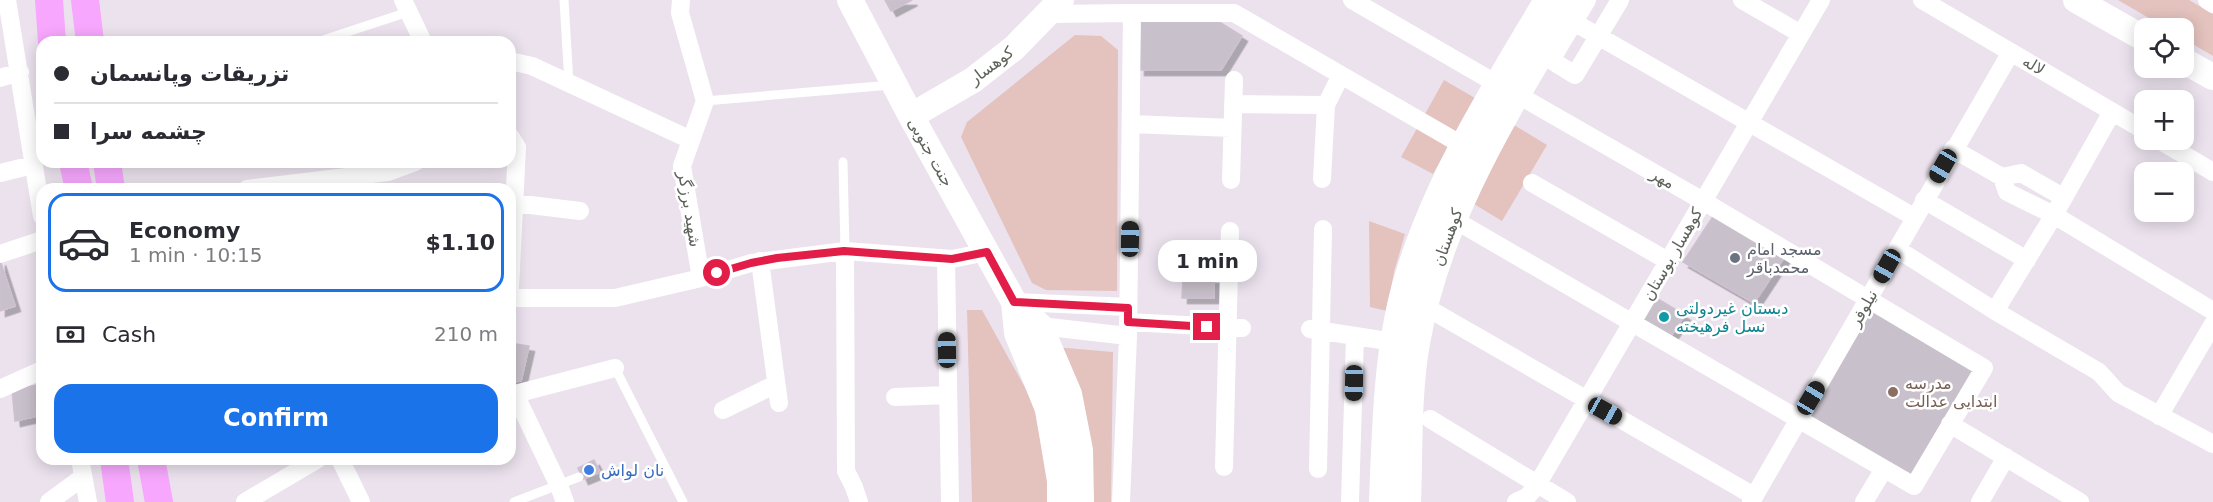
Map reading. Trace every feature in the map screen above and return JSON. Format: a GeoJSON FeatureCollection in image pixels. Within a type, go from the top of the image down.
{"type":"FeatureCollection","features":[{"type":"Feature","properties":{"kind":"main road"},"geometry":{"type":"LineString","coordinates":[[49,0],[52,36]]}},
{"type":"Feature","properties":{"kind":"main road"},"geometry":{"type":"LineString","coordinates":[[85,0],[89,36]]}},
{"type":"Feature","properties":{"kind":"main road","name":"جنت جنوبی"},"geometry":{"type":"LineString","coordinates":[[850,0],[910,116],[1014,302],[1040,326],[1069,394],[1080,450],[1081,502]]}},
{"type":"Feature","properties":{"kind":"main road"},"geometry":{"type":"LineString","coordinates":[[2076,0],[2134,33]]}},
{"type":"Feature","properties":{"kind":"main road","name":"کوهسار"},"geometry":{"type":"LineString","coordinates":[[910,116],[973,80],[1014,48],[1055,7]]}},
{"type":"Feature","properties":{"kind":"main road","name":"کوهستان"},"geometry":{"type":"LineString","coordinates":[[1382,502],[1409,273],[1440,190],[1462,145],[1507,90],[1564,10]]}},
{"type":"Feature","properties":{"kind":"main road"},"geometry":{"type":"LineString","coordinates":[[2194,67],[2213,77]]}},
{"type":"Feature","properties":{"kind":"main road","name":"کوهستان"},"geometry":{"type":"LineString","coordinates":[[1408,502],[1399,357],[1424,306],[1453,219],[1483,156],[1507,90]]}},
{"type":"Feature","properties":{"kind":"main road"},"geometry":{"type":"LineString","coordinates":[[74,168],[77,183]]}},
{"type":"Feature","properties":{"kind":"main road"},"geometry":{"type":"LineString","coordinates":[[108,168],[110,183]]}},
{"type":"Feature","properties":{"kind":"main road","name":"جنت جنوبی"},"geometry":{"type":"LineString","coordinates":[[1014,302],[1017,333],[1048,409],[1060,481],[1060,502]]}},
{"type":"Feature","properties":{"kind":"main road"},"geometry":{"type":"LineString","coordinates":[[115,465],[120,502]]}},
{"type":"Feature","properties":{"kind":"main road"},"geometry":{"type":"LineString","coordinates":[[152,465],[159,502]]}},
{"type":"Feature","properties":{"kind":"street"},"geometry":{"type":"LineString","coordinates":[[681,0],[680,13],[705,101]]}},
{"type":"Feature","properties":{"kind":"street","name":"مهر"},"geometry":{"type":"LineString","coordinates":[[1352,0],[1703,201],[1984,368],[1950,424]]}},
{"type":"Feature","properties":{"kind":"street"},"geometry":{"type":"LineString","coordinates":[[1564,10],[1587,0]]}},
{"type":"Feature","properties":{"kind":"street"},"geometry":{"type":"LineString","coordinates":[[1564,10],[1551,60],[1575,75],[1620,0]]}},
{"type":"Feature","properties":{"kind":"street"},"geometry":{"type":"LineString","coordinates":[[1742,0],[1801,34]]}},
{"type":"Feature","properties":{"kind":"street","name":"کوهسار بوستان"},"geometry":{"type":"LineString","coordinates":[[1516,502],[1527,498],[1537,485],[1821,0]]}},
{"type":"Feature","properties":{"kind":"street","name":"لاله"},"geometry":{"type":"LineString","coordinates":[[1922,0],[2134,125]]}},
{"type":"Feature","properties":{"kind":"street"},"geometry":{"type":"LineString","coordinates":[[2207,0],[2213,4]]}},
{"type":"Feature","properties":{"kind":"street"},"geometry":{"type":"LineString","coordinates":[[5,6],[20,72],[36,183]]}},
{"type":"Feature","properties":{"kind":"street"},"geometry":{"type":"LineString","coordinates":[[405,6],[420,36]]}},
{"type":"Feature","properties":{"kind":"street"},"geometry":{"type":"LineString","coordinates":[[1055,7],[1132,13],[1234,13],[1462,145]]}},
{"type":"Feature","properties":{"kind":"street"},"geometry":{"type":"LineString","coordinates":[[1564,10],[1598,37],[1914,217]]}},
{"type":"Feature","properties":{"kind":"street"},"geometry":{"type":"LineString","coordinates":[[1120,502],[1128,322],[1132,13]]}},
{"type":"Feature","properties":{"kind":"street","name":"نیلوفر"},"geometry":{"type":"LineString","coordinates":[[1752,499],[2011,52]]}},
{"type":"Feature","properties":{"kind":"street"},"geometry":{"type":"LineString","coordinates":[[516,62],[532,66],[691,140]]}},
{"type":"Feature","properties":{"kind":"street"},"geometry":{"type":"LineString","coordinates":[[0,78],[20,72]]}},
{"type":"Feature","properties":{"kind":"street"},"geometry":{"type":"LineString","coordinates":[[1322,179],[1326,105],[1341,75]]}},
{"type":"Feature","properties":{"kind":"street"},"geometry":{"type":"LineString","coordinates":[[1231,180],[1234,80]]}},
{"type":"Feature","properties":{"kind":"street","name":"شهید برزگر"},"geometry":{"type":"LineString","coordinates":[[700,278],[682,166],[705,101]]}},
{"type":"Feature","properties":{"kind":"street"},"geometry":{"type":"LineString","coordinates":[[1233,104],[1326,105]]}},
{"type":"Feature","properties":{"kind":"street"},"geometry":{"type":"LineString","coordinates":[[1995,312],[2054,215],[2112,112]]}},
{"type":"Feature","properties":{"kind":"street"},"geometry":{"type":"LineString","coordinates":[[1131,124],[1232,129]]}},
{"type":"Feature","properties":{"kind":"street"},"geometry":{"type":"LineString","coordinates":[[1953,149],[2002,177],[2021,173],[2063,197]]}},
{"type":"Feature","properties":{"kind":"street"},"geometry":{"type":"LineString","coordinates":[[2176,150],[2213,171]]}},
{"type":"Feature","properties":{"kind":"street"},"geometry":{"type":"LineString","coordinates":[[0,173],[33,165]]}},
{"type":"Feature","properties":{"kind":"street"},"geometry":{"type":"LineString","coordinates":[[297,183],[388,172],[399,168]]}},
{"type":"Feature","properties":{"kind":"street"},"geometry":{"type":"LineString","coordinates":[[514,183],[515,168]]}},
{"type":"Feature","properties":{"kind":"street"},"geometry":{"type":"LineString","coordinates":[[2002,177],[2007,192],[2054,215],[2213,311]]}},
{"type":"Feature","properties":{"kind":"street"},"geometry":{"type":"LineString","coordinates":[[1532,183],[1668,261]]}},
{"type":"Feature","properties":{"kind":"street"},"geometry":{"type":"LineString","coordinates":[[516,196],[580,211]]}},
{"type":"Feature","properties":{"kind":"street"},"geometry":{"type":"LineString","coordinates":[[1924,200],[2027,260]]}},
{"type":"Feature","properties":{"kind":"street"},"geometry":{"type":"LineString","coordinates":[[1453,219],[1914,486],[1950,424],[2080,502]]}},
{"type":"Feature","properties":{"kind":"street"},"geometry":{"type":"LineString","coordinates":[[1318,469],[1315,330],[1323,229]]}},
{"type":"Feature","properties":{"kind":"street"},"geometry":{"type":"LineString","coordinates":[[1224,467],[1235,328],[1230,231]]}},
{"type":"Feature","properties":{"kind":"street"},"geometry":{"type":"LineString","coordinates":[[0,254],[36,242]]}},
{"type":"Feature","properties":{"kind":"street"},"geometry":{"type":"LineString","coordinates":[[1897,249],[1995,312],[2098,372],[2118,393],[2213,444]]}},
{"type":"Feature","properties":{"kind":"street"},"geometry":{"type":"LineString","coordinates":[[516,298],[615,298],[760,261],[844,251],[945,259],[987,252]]}},
{"type":"Feature","properties":{"kind":"street"},"geometry":{"type":"LineString","coordinates":[[844,251],[846,471],[859,502]]}},
{"type":"Feature","properties":{"kind":"street"},"geometry":{"type":"LineString","coordinates":[[945,259],[950,502]]}},
{"type":"Feature","properties":{"kind":"street"},"geometry":{"type":"LineString","coordinates":[[760,261],[778,403]]}},
{"type":"Feature","properties":{"kind":"street"},"geometry":{"type":"LineString","coordinates":[[1014,302],[1128,322]]}},
{"type":"Feature","properties":{"kind":"street"},"geometry":{"type":"LineString","coordinates":[[1424,306],[1752,499]]}},
{"type":"Feature","properties":{"kind":"street"},"geometry":{"type":"LineString","coordinates":[[1040,326],[1128,322],[1235,328]]}},
{"type":"Feature","properties":{"kind":"street"},"geometry":{"type":"LineString","coordinates":[[2159,416],[2213,324]]}},
{"type":"Feature","properties":{"kind":"street"},"geometry":{"type":"LineString","coordinates":[[1315,330],[1355,336],[1399,357]]}},
{"type":"Feature","properties":{"kind":"street"},"geometry":{"type":"LineString","coordinates":[[1350,502],[1355,336]]}},
{"type":"Feature","properties":{"kind":"street"},"geometry":{"type":"LineString","coordinates":[[516,394],[615,368]]}},
{"type":"Feature","properties":{"kind":"street"},"geometry":{"type":"LineString","coordinates":[[0,389],[36,373]]}},
{"type":"Feature","properties":{"kind":"street"},"geometry":{"type":"LineString","coordinates":[[723,410],[776,384]]}},
{"type":"Feature","properties":{"kind":"street"},"geometry":{"type":"LineString","coordinates":[[895,397],[948,395]]}},
{"type":"Feature","properties":{"kind":"street"},"geometry":{"type":"LineString","coordinates":[[516,401],[562,494]]}},
{"type":"Feature","properties":{"kind":"street"},"geometry":{"type":"LineString","coordinates":[[1430,419],[1567,502]]}},
{"type":"Feature","properties":{"kind":"street"},"geometry":{"type":"LineString","coordinates":[[1980,502],[2006,458]]}},
{"type":"Feature","properties":{"kind":"street"},"geometry":{"type":"LineString","coordinates":[[81,465],[87,502]]}},
{"type":"Feature","properties":{"kind":"street"},"geometry":{"type":"LineString","coordinates":[[245,502],[308,465]]}},
{"type":"Feature","properties":{"kind":"street"},"geometry":{"type":"LineString","coordinates":[[343,465],[361,502]]}},
{"type":"Feature","properties":{"kind":"street"},"geometry":{"type":"LineString","coordinates":[[1864,502],[1884,469]]}},
{"type":"Feature","properties":{"kind":"street"},"geometry":{"type":"LineString","coordinates":[[49,502],[83,477]]}},
{"type":"Feature","properties":{"kind":"lane"},"geometry":{"type":"LineString","coordinates":[[564,0],[569,84]]}},
{"type":"Feature","properties":{"kind":"lane"},"geometry":{"type":"LineString","coordinates":[[332,36],[405,6]]}},
{"type":"Feature","properties":{"kind":"lane"},"geometry":{"type":"LineString","coordinates":[[705,101],[895,85]]}},
{"type":"Feature","properties":{"kind":"lane"},"geometry":{"type":"LineString","coordinates":[[843,162],[844,251]]}},
{"type":"Feature","properties":{"kind":"lane"},"geometry":{"type":"LineString","coordinates":[[615,368],[683,502]]}},
{"type":"Feature","properties":{"kind":"lane"},"geometry":{"type":"LineString","coordinates":[[513,502],[562,494],[579,477]]}},
{"type":"Feature","properties":{"kind":"shaded area"},"geometry":{"type":"Polygon","coordinates":[[[2118,0],[2189,0],[2213,14],[2213,56],[2194,45],[2194,18],[2149,18],[2118,0]]]}},
{"type":"Feature","properties":{"kind":"shaded area"},"geometry":{"type":"Polygon","coordinates":[[[1075,35],[1101,36],[1118,50],[1117,291],[1046,290],[1032,283],[961,137],[967,122],[1075,35]]]}},
{"type":"Feature","properties":{"kind":"shaded area"},"geometry":{"type":"Polygon","coordinates":[[[1444,80],[1475,98],[1433,174],[1401,157],[1444,80]]]}},
{"type":"Feature","properties":{"kind":"shaded area"},"geometry":{"type":"Polygon","coordinates":[[[1514,125],[1547,145],[1502,221],[1469,201],[1514,125]]]}},
{"type":"Feature","properties":{"kind":"shaded area"},"geometry":{"type":"Polygon","coordinates":[[[1369,221],[1405,234],[1394,272],[1387,311],[1370,307],[1369,221]]]}},
{"type":"Feature","properties":{"kind":"shaded area"},"geometry":{"type":"Polygon","coordinates":[[[967,310],[982,310],[1033,402],[1048,480],[1047,502],[972,502],[967,310]]]}},
{"type":"Feature","properties":{"kind":"shaded area"},"geometry":{"type":"Polygon","coordinates":[[[1055,347],[1113,352],[1111,502],[1093,502],[1055,347]]]}},
{"type":"Feature","properties":{"kind":"building"},"geometry":{"type":"Polygon","coordinates":[[[885,0],[912,0],[891,11],[885,0]]]}},
{"type":"Feature","properties":{"kind":"building"},"geometry":{"type":"Polygon","coordinates":[[[1141,17],[1213,18],[1242,36],[1221,70],[1139,70],[1141,17]]]}},
{"type":"Feature","properties":{"kind":"building","name":"مسجد امام محمدباقر"},"geometry":{"type":"Polygon","coordinates":[[[1716,212],[1787,253],[1754,303],[1683,262],[1716,212]]]}},
{"type":"Feature","properties":{"kind":"building"},"geometry":{"type":"Polygon","coordinates":[[[0,260],[15,306],[0,311],[0,260]]]}},
{"type":"Feature","properties":{"kind":"building"},"geometry":{"type":"Polygon","coordinates":[[[1183,278],[1214,278],[1214,298],[1182,298],[1183,278]]]}},
{"type":"Feature","properties":{"kind":"building","name":"دبستان غیردولتی نسل فرهیخته"},"geometry":{"type":"Polygon","coordinates":[[[1656,298],[1685,315],[1671,336],[1643,319],[1656,298]]]}},
{"type":"Feature","properties":{"kind":"building","name":"مدرسه ابتدایی عدالت"},"geometry":{"type":"Polygon","coordinates":[[[1873,307],[1978,368],[1912,480],[1808,416],[1873,307]]]}},
{"type":"Feature","properties":{"kind":"building"},"geometry":{"type":"Polygon","coordinates":[[[516,344],[529,346],[521,381],[516,381],[516,344]]]}},
{"type":"Feature","properties":{"kind":"building"},"geometry":{"type":"Polygon","coordinates":[[[36,385],[36,416],[15,421],[12,390],[36,385]]]}},
{"type":"Feature","properties":{"kind":"building","name":"نان لواش"},"geometry":{"type":"Polygon","coordinates":[[[594,460],[600,472],[583,479],[578,468],[594,460]]]}},
{"type":"Feature","properties":{"kind":"place","name":"مسجد امام محمدباقر"},"geometry":{"type":"Point","coordinates":[1735,258]}},
{"type":"Feature","properties":{"kind":"place","name":"دبستان غیردولتی نسل فرهیخته"},"geometry":{"type":"Point","coordinates":[1664,317]}},
{"type":"Feature","properties":{"kind":"place","name":"مدرسه ابتدایی عدالت"},"geometry":{"type":"Point","coordinates":[1893,392]}},
{"type":"Feature","properties":{"kind":"place","name":"نان لواش"},"geometry":{"type":"Point","coordinates":[589,470]}},
{"type":"Feature","properties":{"kind":"route"},"geometry":{"type":"LineString","coordinates":[[717,273],[777,258],[844,251],[952,259],[987,252],[1014,302],[1128,308],[1128,322],[1207,327]]}}]}
